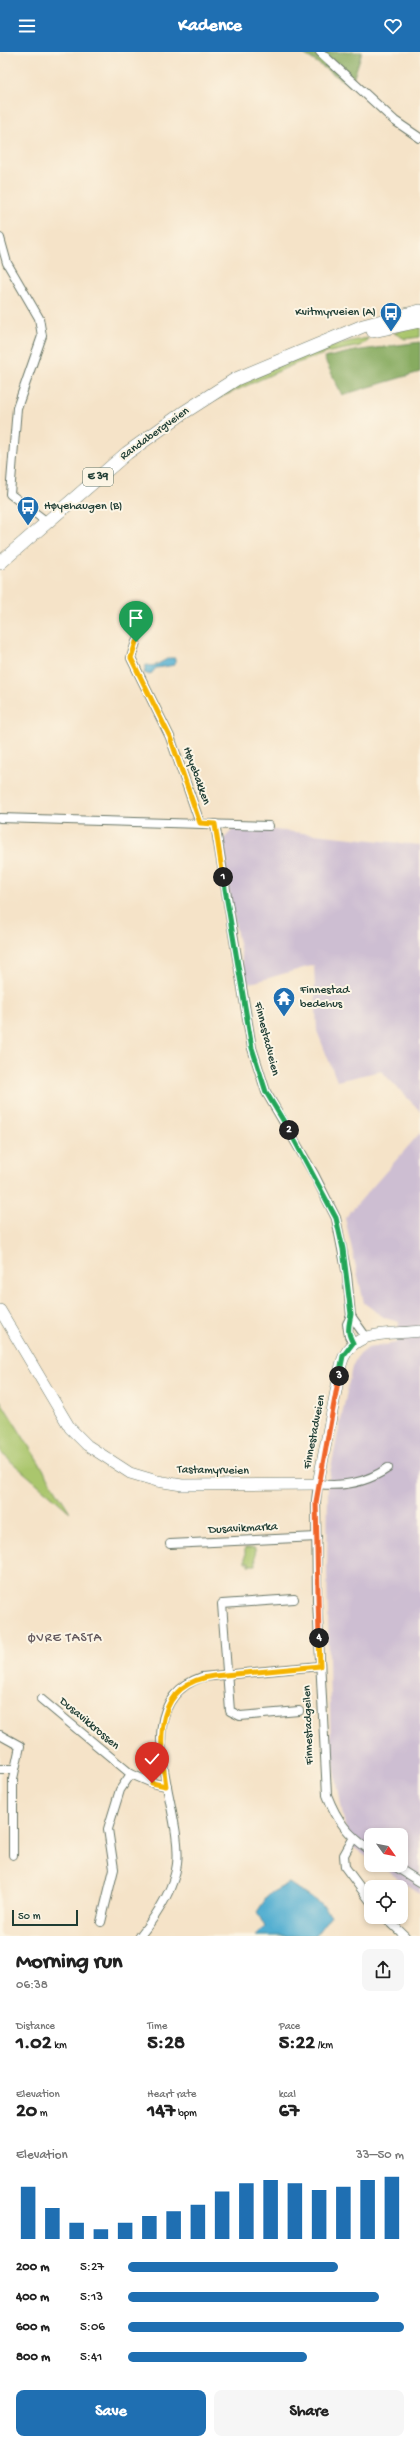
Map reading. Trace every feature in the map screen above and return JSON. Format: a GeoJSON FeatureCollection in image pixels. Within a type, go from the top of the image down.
{"type":"FeatureCollection","features":[{"type":"Feature","properties":{"kind":"highway","name":"Randabergveien"},"geometry":{"type":"LineString","coordinates":[[0,563],[127,453],[236,379],[292,353],[362,326],[420,311]]}},
{"type":"Feature","properties":{"kind":"highway","name":"Randabergveien"},"geometry":{"type":"LineString","coordinates":[[203,400],[294,358],[366,333],[420,321]]}},
{"type":"Feature","properties":{"kind":"main road","name":"Tastamyrveien"},"geometry":{"type":"LineString","coordinates":[[0,1310],[70,1428],[87,1445],[130,1473],[157,1481],[182,1485],[318,1484]]}},
{"type":"Feature","properties":{"kind":"main road"},"geometry":{"type":"LineString","coordinates":[[353,1343],[366,1337],[420,1331]]}},
{"type":"Feature","properties":{"kind":"main road","name":"Finnestadveien"},"geometry":{"type":"LineString","coordinates":[[318,1484],[341,1365],[347,1349],[353,1343]]}},
{"type":"Feature","properties":{"kind":"street"},"geometry":{"type":"LineString","coordinates":[[320,52],[395,121],[420,138]]}},
{"type":"Feature","properties":{"kind":"street"},"geometry":{"type":"LineString","coordinates":[[0,238],[8,263],[39,318],[42,336],[18,408],[10,494],[47,522]]}},
{"type":"Feature","properties":{"kind":"street","name":"Høyebakken"},"geometry":{"type":"LineString","coordinates":[[0,818],[200,823],[170,737],[131,658],[136,642]]}},
{"type":"Feature","properties":{"kind":"street"},"geometry":{"type":"LineString","coordinates":[[200,823],[269,826]]}},
{"type":"Feature","properties":{"kind":"street","name":"Finnestadveien"},"geometry":{"type":"LineString","coordinates":[[215,824],[252,1048],[266,1092],[314,1174],[336,1218],[343,1249],[351,1316],[366,1337]]}},
{"type":"Feature","properties":{"kind":"street","name":"Finnestadveien"},"geometry":{"type":"LineString","coordinates":[[351,1316],[347,1324],[349,1336],[353,1343]]}},
{"type":"Feature","properties":{"kind":"street","name":"Finnestadveien"},"geometry":{"type":"LineString","coordinates":[[318,1484],[342,1486],[354,1484],[388,1468]]}},
{"type":"Feature","properties":{"kind":"street","name":"Finnestadgeilen"},"geometry":{"type":"LineString","coordinates":[[318,1484],[317,1537],[320,1666],[327,1795],[333,1812],[353,1838],[364,1846]]}},
{"type":"Feature","properties":{"kind":"street","name":"Dusavikmarka"},"geometry":{"type":"LineString","coordinates":[[170,1544],[317,1537]]}},
{"type":"Feature","properties":{"kind":"street"},"geometry":{"type":"LineString","coordinates":[[294,1599],[222,1604],[230,1708],[236,1715],[299,1711]]}},
{"type":"Feature","properties":{"kind":"street"},"geometry":{"type":"LineString","coordinates":[[140,1936],[164,1900],[177,1865],[178,1848],[166,1786],[161,1729],[162,1720],[173,1696],[190,1681],[202,1677],[320,1666]]}},
{"type":"Feature","properties":{"kind":"street","name":"Dusavikkrossen"},"geometry":{"type":"LineString","coordinates":[[41,1699],[131,1774],[152,1783],[166,1786]]}},
{"type":"Feature","properties":{"kind":"street"},"geometry":{"type":"LineString","coordinates":[[0,1735],[20,1746],[14,1769],[13,1855]]}},
{"type":"Feature","properties":{"kind":"street"},"geometry":{"type":"LineString","coordinates":[[0,1768],[14,1769]]}},
{"type":"Feature","properties":{"kind":"street"},"geometry":{"type":"LineString","coordinates":[[101,1922],[114,1869],[108,1828],[120,1790],[131,1774]]}},
{"type":"Feature","properties":{"kind":"street"},"geometry":{"type":"LineString","coordinates":[[353,1838],[344,1855],[345,1867],[364,1893]]}},
{"type":"Feature","properties":{"kind":"street"},"geometry":{"type":"LineString","coordinates":[[404,1872],[420,1882]]}},
{"type":"Feature","properties":{"kind":"street"},"geometry":{"type":"LineString","coordinates":[[393,1924],[405,1936]]}},
{"type":"Feature","properties":{"kind":"shaded area"},"geometry":{"type":"Polygon","coordinates":[[[236,826],[420,845],[420,1111],[381,1071],[337,1081],[317,1031],[314,965],[251,983],[246,981],[220,843],[236,826]]]}},
{"type":"Feature","properties":{"kind":"shaded area"},"geometry":{"type":"Polygon","coordinates":[[[420,1133],[420,1894],[408,1886],[408,1880],[400,1880],[389,1872],[408,1872],[408,1828],[364,1828],[364,1855],[348,1843],[331,1749],[327,1573],[328,1482],[352,1367],[357,1357],[368,1348],[396,1343],[399,1322],[385,1318],[364,1303],[345,1218],[420,1133]]]}},
{"type":"Feature","properties":{"kind":"green space"},"geometry":{"type":"Polygon","coordinates":[[[301,52],[362,52],[351,86],[301,52]]]}},
{"type":"Feature","properties":{"kind":"green space"},"geometry":{"type":"Polygon","coordinates":[[[420,323],[420,337],[405,339],[394,333],[420,323]]]}},
{"type":"Feature","properties":{"kind":"green space"},"geometry":{"type":"Polygon","coordinates":[[[369,338],[360,346],[330,352],[297,363],[210,402],[266,371],[286,362],[328,347],[369,338]]]}},
{"type":"Feature","properties":{"kind":"green space"},"geometry":{"type":"Polygon","coordinates":[[[420,342],[420,372],[342,395],[324,358],[354,351],[420,342]]]}},
{"type":"Feature","properties":{"kind":"green space"},"geometry":{"type":"Polygon","coordinates":[[[0,1400],[70,1512],[0,1452],[0,1400]]]}},
{"type":"Feature","properties":{"kind":"green space"},"geometry":{"type":"Polygon","coordinates":[[[245,1548],[255,1548],[256,1565],[249,1565],[249,1562],[245,1562],[245,1548]]]}},
{"type":"Feature","properties":{"kind":"water"},"geometry":{"type":"Polygon","coordinates":[[[169,658],[175,658],[175,665],[156,668],[150,675],[144,673],[146,665],[154,666],[169,658]]]}},
{"type":"Feature","properties":{"kind":"water"},"geometry":{"type":"Polygon","coordinates":[[[289,1883],[322,1905],[331,1915],[315,1936],[255,1936],[265,1927],[257,1912],[269,1894],[289,1883]]]}},
{"type":"Feature","properties":{"kind":"place","name":"Kvitmyrveien (A)"},"geometry":{"type":"Point","coordinates":[391,332]}},
{"type":"Feature","properties":{"kind":"place","name":"Høyehaugen (B)"},"geometry":{"type":"Point","coordinates":[28,526]}},
{"type":"Feature","properties":{"kind":"place","name":"Finnestad bedehus"},"geometry":{"type":"Point","coordinates":[284,1018]}},
{"type":"Feature","properties":{"kind":"district","name":"ØVRE TASTA"},"geometry":{"type":"Point","coordinates":[65,1638]}},
{"type":"Feature","properties":{"kind":"route"},"geometry":{"type":"LineString","coordinates":[[136,642],[131,658],[170,737],[200,823],[215,824],[218,853],[252,1048],[266,1092],[314,1174],[336,1218],[347,1275],[351,1316],[347,1324],[349,1336],[353,1343],[343,1356],[318,1484],[316,1502],[317,1602],[320,1666],[202,1677],[190,1681],[184,1685],[173,1696],[162,1720],[161,1729],[166,1786],[152,1783]]}}]}
